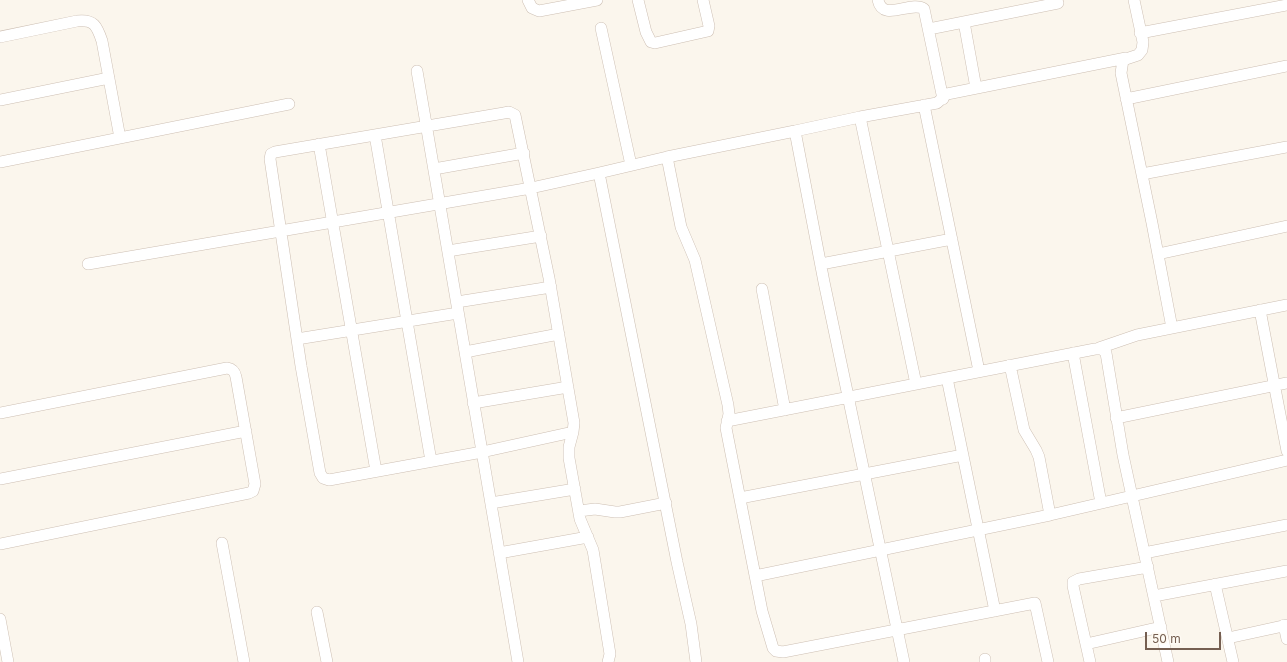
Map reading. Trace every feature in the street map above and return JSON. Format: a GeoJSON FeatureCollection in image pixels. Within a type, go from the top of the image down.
{"type":"FeatureCollection","features":[{"type":"Feature","properties":{"kind":"street"},"geometry":{"type":"LineString","coordinates":[[528,0],[532,8],[539,10],[597,0]]}},
{"type":"Feature","properties":{"kind":"street"},"geometry":{"type":"LineString","coordinates":[[638,0],[647,37],[651,42],[656,43],[708,31],[709,26],[704,0]]}},
{"type":"Feature","properties":{"kind":"street"},"geometry":{"type":"LineString","coordinates":[[878,0],[881,8],[884,10],[891,11],[918,6],[922,7],[925,12],[929,29],[942,99]]}},
{"type":"Feature","properties":{"kind":"street"},"geometry":{"type":"LineString","coordinates":[[88,264],[439,202],[531,188],[667,157],[860,117],[937,103],[944,96],[952,93],[1126,58],[1138,54],[1142,50],[1142,42],[1134,0]]}},
{"type":"Feature","properties":{"kind":"street"},"geometry":{"type":"LineString","coordinates":[[929,29],[1058,3]]}},
{"type":"Feature","properties":{"kind":"street"},"geometry":{"type":"LineString","coordinates":[[1140,32],[1287,5]]}},
{"type":"Feature","properties":{"kind":"street"},"geometry":{"type":"LineString","coordinates":[[0,37],[77,21],[89,21],[96,26],[99,32],[109,78],[120,138]]}},
{"type":"Feature","properties":{"kind":"street"},"geometry":{"type":"LineString","coordinates":[[964,22],[976,88]]}},
{"type":"Feature","properties":{"kind":"street"},"geometry":{"type":"LineString","coordinates":[[601,28],[631,165]]}},
{"type":"Feature","properties":{"kind":"street"},"geometry":{"type":"LineString","coordinates":[[1126,58],[1122,63],[1121,73],[1172,328]]}},
{"type":"Feature","properties":{"kind":"street"},"geometry":{"type":"LineString","coordinates":[[1126,99],[1287,66]]}},
{"type":"Feature","properties":{"kind":"street"},"geometry":{"type":"LineString","coordinates":[[417,71],[518,662]]}},
{"type":"Feature","properties":{"kind":"street"},"geometry":{"type":"LineString","coordinates":[[0,100],[109,78]]}},
{"type":"Feature","properties":{"kind":"street"},"geometry":{"type":"LineString","coordinates":[[0,162],[289,104]]}},
{"type":"Feature","properties":{"kind":"street"},"geometry":{"type":"LineString","coordinates":[[924,105],[979,371]]}},
{"type":"Feature","properties":{"kind":"street"},"geometry":{"type":"LineString","coordinates":[[573,432],[482,452],[330,480],[326,480],[321,476],[297,339],[270,159],[271,154],[319,144],[504,113],[513,113],[516,117],[551,287],[568,386],[574,423],[573,432],[569,452],[579,511],[583,526],[593,550],[610,654],[608,662]]}},
{"type":"Feature","properties":{"kind":"street"},"geometry":{"type":"LineString","coordinates":[[860,117],[916,384]]}},
{"type":"Feature","properties":{"kind":"street"},"geometry":{"type":"LineString","coordinates":[[795,131],[820,264],[904,662]]}},
{"type":"Feature","properties":{"kind":"street"},"geometry":{"type":"LineString","coordinates":[[375,135],[431,461]]}},
{"type":"Feature","properties":{"kind":"street"},"geometry":{"type":"LineString","coordinates":[[319,144],[376,471]]}},
{"type":"Feature","properties":{"kind":"street"},"geometry":{"type":"LineString","coordinates":[[1142,174],[1287,147]]}},
{"type":"Feature","properties":{"kind":"street"},"geometry":{"type":"LineString","coordinates":[[434,170],[524,153]]}},
{"type":"Feature","properties":{"kind":"street"},"geometry":{"type":"LineString","coordinates":[[667,157],[681,227],[687,245],[695,260],[729,410],[726,428],[755,576],[771,645],[776,651],[783,652],[1035,603],[1048,662]]}},
{"type":"Feature","properties":{"kind":"street"},"geometry":{"type":"LineString","coordinates":[[600,173],[691,624],[696,662]]}},
{"type":"Feature","properties":{"kind":"street"},"geometry":{"type":"LineString","coordinates":[[1158,254],[1287,226]]}},
{"type":"Feature","properties":{"kind":"street"},"geometry":{"type":"LineString","coordinates":[[448,251],[541,236]]}},
{"type":"Feature","properties":{"kind":"street"},"geometry":{"type":"LineString","coordinates":[[820,264],[952,239]]}},
{"type":"Feature","properties":{"kind":"street"},"geometry":{"type":"LineString","coordinates":[[297,339],[407,322],[457,307],[551,287]]}},
{"type":"Feature","properties":{"kind":"street"},"geometry":{"type":"LineString","coordinates":[[762,289],[785,410]]}},
{"type":"Feature","properties":{"kind":"street"},"geometry":{"type":"LineString","coordinates":[[727,421],[1099,348],[1128,337],[1287,305]]}},
{"type":"Feature","properties":{"kind":"street"},"geometry":{"type":"LineString","coordinates":[[1260,310],[1287,451]]}},
{"type":"Feature","properties":{"kind":"street"},"geometry":{"type":"LineString","coordinates":[[465,352],[559,334]]}},
{"type":"Feature","properties":{"kind":"street"},"geometry":{"type":"LineString","coordinates":[[1099,348],[1104,350],[1106,353],[1116,418],[1168,662]]}},
{"type":"Feature","properties":{"kind":"street"},"geometry":{"type":"LineString","coordinates":[[1073,353],[1101,503]]}},
{"type":"Feature","properties":{"kind":"street"},"geometry":{"type":"LineString","coordinates":[[1010,366],[1024,430],[1039,457],[1050,515]]}},
{"type":"Feature","properties":{"kind":"street"},"geometry":{"type":"LineString","coordinates":[[0,413],[230,368],[235,373],[255,484],[253,491],[0,544]]}},
{"type":"Feature","properties":{"kind":"street"},"geometry":{"type":"LineString","coordinates":[[947,378],[995,611]]}},
{"type":"Feature","properties":{"kind":"street"},"geometry":{"type":"LineString","coordinates":[[1116,418],[1287,383]]}},
{"type":"Feature","properties":{"kind":"street"},"geometry":{"type":"LineString","coordinates":[[473,403],[568,386]]}},
{"type":"Feature","properties":{"kind":"street"},"geometry":{"type":"LineString","coordinates":[[0,479],[246,431]]}},
{"type":"Feature","properties":{"kind":"street"},"geometry":{"type":"LineString","coordinates":[[740,498],[963,455]]}},
{"type":"Feature","properties":{"kind":"street"},"geometry":{"type":"LineString","coordinates":[[755,576],[1050,515],[1287,460]]}},
{"type":"Feature","properties":{"kind":"street"},"geometry":{"type":"LineString","coordinates":[[490,503],[575,489]]}},
{"type":"Feature","properties":{"kind":"street"},"geometry":{"type":"LineString","coordinates":[[579,511],[595,509],[620,512],[666,503]]}},
{"type":"Feature","properties":{"kind":"street"},"geometry":{"type":"LineString","coordinates":[[1144,553],[1287,525]]}},
{"type":"Feature","properties":{"kind":"street"},"geometry":{"type":"LineString","coordinates":[[499,553],[588,537]]}},
{"type":"Feature","properties":{"kind":"street"},"geometry":{"type":"LineString","coordinates":[[222,543],[244,662]]}},
{"type":"Feature","properties":{"kind":"street"},"geometry":{"type":"LineString","coordinates":[[1090,662],[1073,582],[1078,579],[1148,566]]}},
{"type":"Feature","properties":{"kind":"street"},"geometry":{"type":"LineString","coordinates":[[1154,596],[1287,570]]}},
{"type":"Feature","properties":{"kind":"street"},"geometry":{"type":"LineString","coordinates":[[1215,584],[1233,662]]}},
{"type":"Feature","properties":{"kind":"street"},"geometry":{"type":"LineString","coordinates":[[317,612],[327,662]]}},
{"type":"Feature","properties":{"kind":"street"},"geometry":{"type":"LineString","coordinates":[[0,619],[8,662]]}},
{"type":"Feature","properties":{"kind":"street"},"geometry":{"type":"LineString","coordinates":[[1228,638],[1285,625],[1287,639]]}},
{"type":"Feature","properties":{"kind":"street"},"geometry":{"type":"LineString","coordinates":[[1086,644],[1161,627]]}}]}
